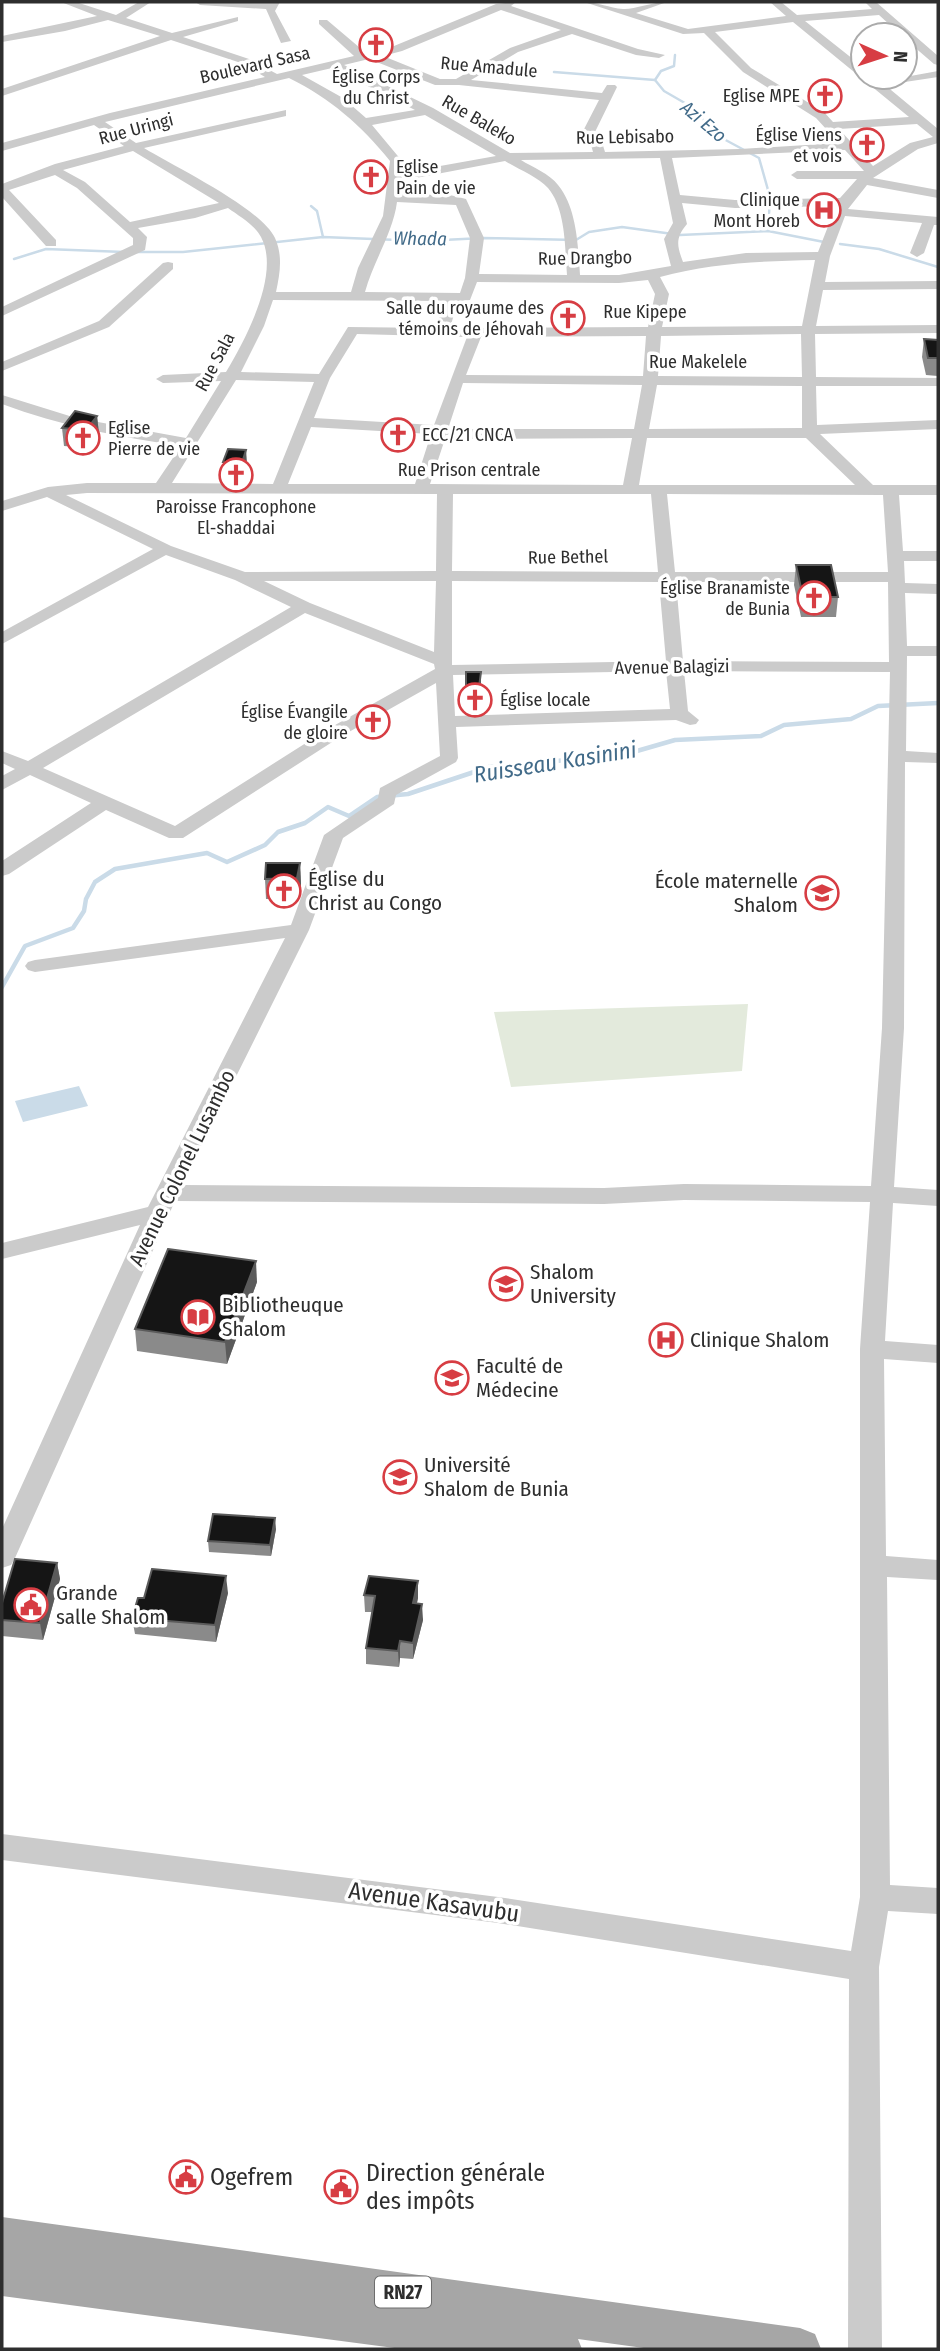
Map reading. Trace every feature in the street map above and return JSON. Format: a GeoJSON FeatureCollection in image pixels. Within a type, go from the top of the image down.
{"type":"FeatureCollection","features":[{"type":"Feature","properties":{"kind":"main road","name":"RN27"},"geometry":{"type":"LineString","coordinates":[[2,2237],[800,2349]]}},
{"type":"Feature","properties":{"kind":"main road","name":"RN27"},"geometry":{"type":"LineString","coordinates":[[2,2276],[561,2349]]}},
{"type":"Feature","properties":{"kind":"street"},"geometry":{"type":"LineString","coordinates":[[66,2],[245,61],[275,78]]}},
{"type":"Feature","properties":{"kind":"street"},"geometry":{"type":"LineString","coordinates":[[2,39],[113,18],[146,2]]}},
{"type":"Feature","properties":{"kind":"street"},"geometry":{"type":"LineString","coordinates":[[200,2],[274,4],[270,11],[285,41]]}},
{"type":"Feature","properties":{"kind":"street"},"geometry":{"type":"LineString","coordinates":[[589,2],[687,32],[795,18],[881,12]]}},
{"type":"Feature","properties":{"kind":"street"},"geometry":{"type":"LineString","coordinates":[[459,82],[514,50],[662,2]]}},
{"type":"Feature","properties":{"kind":"street"},"geometry":{"type":"LineString","coordinates":[[775,2],[849,62]]}},
{"type":"Feature","properties":{"kind":"street"},"geometry":{"type":"LineString","coordinates":[[870,2],[932,52],[938,62]]}},
{"type":"Feature","properties":{"kind":"street"},"geometry":{"type":"LineString","coordinates":[[502,4],[636,52],[659,55]]}},
{"type":"Feature","properties":{"kind":"street","name":"Boulevard Sasa"},"geometry":{"type":"LineString","coordinates":[[2,147],[96,121],[398,49],[502,4]]}},
{"type":"Feature","properties":{"kind":"street"},"geometry":{"type":"LineString","coordinates":[[2,93],[167,37],[234,19]]}},
{"type":"Feature","properties":{"kind":"street","name":"Rue Amadule"},"geometry":{"type":"LineString","coordinates":[[323,22],[345,41],[350,51],[439,83],[609,92],[588,133],[594,136],[600,154]]}},
{"type":"Feature","properties":{"kind":"street"},"geometry":{"type":"LineString","coordinates":[[707,30],[747,70],[820,115],[849,146],[868,176]]}},
{"type":"Feature","properties":{"kind":"street"},"geometry":{"type":"LineString","coordinates":[[2,31],[23,34]]}},
{"type":"Feature","properties":{"kind":"street","name":"Rue Baleko"},"geometry":{"type":"LineString","coordinates":[[335,65],[429,111],[552,185],[559,195],[571,240],[574,279]]}},
{"type":"Feature","properties":{"kind":"street"},"geometry":{"type":"LineString","coordinates":[[919,76],[938,74]]}},
{"type":"Feature","properties":{"kind":"street"},"geometry":{"type":"LineString","coordinates":[[292,75],[329,92],[366,122],[396,161],[389,216],[365,268],[357,296]]}},
{"type":"Feature","properties":{"kind":"street"},"geometry":{"type":"LineString","coordinates":[[868,489],[809,432],[808,331],[815,286],[843,207],[868,176],[914,146],[938,137],[884,91]]}},
{"type":"Feature","properties":{"kind":"street"},"geometry":{"type":"LineString","coordinates":[[366,122],[429,111]]}},
{"type":"Feature","properties":{"kind":"street","name":"Rue Uringi"},"geometry":{"type":"LineString","coordinates":[[2,189],[134,147],[282,113]]}},
{"type":"Feature","properties":{"kind":"street"},"geometry":{"type":"LineString","coordinates":[[831,127],[919,120]]}},
{"type":"Feature","properties":{"kind":"street"},"geometry":{"type":"LineString","coordinates":[[96,121],[229,204]]}},
{"type":"Feature","properties":{"kind":"street","name":"Rue Lebisabo"},"geometry":{"type":"LineString","coordinates":[[394,177],[509,157],[747,152],[849,146]]}},
{"type":"Feature","properties":{"kind":"street"},"geometry":{"type":"LineString","coordinates":[[665,153],[680,224],[668,240],[678,267]]}},
{"type":"Feature","properties":{"kind":"street"},"geometry":{"type":"LineString","coordinates":[[2,312],[140,247],[141,237],[82,185],[55,170]]}},
{"type":"Feature","properties":{"kind":"street"},"geometry":{"type":"LineString","coordinates":[[797,175],[868,176],[938,194]]}},
{"type":"Feature","properties":{"kind":"street"},"geometry":{"type":"LineString","coordinates":[[2,189],[51,243]]}},
{"type":"Feature","properties":{"kind":"street"},"geometry":{"type":"LineString","coordinates":[[269,296],[465,297],[472,278],[477,239],[461,202],[450,199],[391,198]]}},
{"type":"Feature","properties":{"kind":"street"},"geometry":{"type":"LineString","coordinates":[[675,199],[843,207],[934,221],[917,253]]}},
{"type":"Feature","properties":{"kind":"street"},"geometry":{"type":"LineString","coordinates":[[128,226],[195,214],[229,204]]}},
{"type":"Feature","properties":{"kind":"street","name":"Rue Sala"},"geometry":{"type":"LineString","coordinates":[[162,488],[233,376],[269,296],[276,263],[271,242],[267,234],[229,204]]}},
{"type":"Feature","properties":{"kind":"street","name":"Rue Drangbo"},"geometry":{"type":"LineString","coordinates":[[472,278],[618,279],[652,275],[678,267],[827,247]]}},
{"type":"Feature","properties":{"kind":"street"},"geometry":{"type":"LineString","coordinates":[[2,367],[104,324],[168,266]]}},
{"type":"Feature","properties":{"kind":"street"},"geometry":{"type":"LineString","coordinates":[[630,490],[650,381],[654,330],[662,294],[652,275]]}},
{"type":"Feature","properties":{"kind":"street"},"geometry":{"type":"LineString","coordinates":[[815,286],[938,285]]}},
{"type":"Feature","properties":{"kind":"street"},"geometry":{"type":"LineString","coordinates":[[442,331],[452,298]]}},
{"type":"Feature","properties":{"kind":"street","name":"Rue Kipepe"},"geometry":{"type":"LineString","coordinates":[[323,378],[353,330],[476,333],[938,329]]}},
{"type":"Feature","properties":{"kind":"street"},"geometry":{"type":"LineString","coordinates":[[421,489],[457,379],[476,333]]}},
{"type":"Feature","properties":{"kind":"street"},"geometry":{"type":"LineString","coordinates":[[163,379],[233,376],[323,378],[278,490]]}},
{"type":"Feature","properties":{"kind":"street","name":"Rue Makelele"},"geometry":{"type":"LineString","coordinates":[[457,379],[938,382]]}},
{"type":"Feature","properties":{"kind":"street"},"geometry":{"type":"LineString","coordinates":[[2,399],[47,417],[92,428],[190,443]]}},
{"type":"Feature","properties":{"kind":"street"},"geometry":{"type":"LineString","coordinates":[[305,422],[440,432],[640,435],[809,432],[938,424]]}},
{"type":"Feature","properties":{"kind":"street","name":"Rue Prison centrale"},"geometry":{"type":"LineString","coordinates":[[2,506],[48,492],[87,488],[938,489]]}},
{"type":"Feature","properties":{"kind":"street"},"geometry":{"type":"LineString","coordinates":[[444,489],[442,578],[447,722],[684,717],[665,576],[659,490]]}},
{"type":"Feature","properties":{"kind":"street"},"geometry":{"type":"LineString","coordinates":[[865,2349],[864,1967],[875,1897],[872,1349],[893,1028],[898,705],[897,583],[891,489]]}},
{"type":"Feature","properties":{"kind":"street"},"geometry":{"type":"LineString","coordinates":[[48,492],[165,549],[241,576],[304,607],[444,666]]}},
{"type":"Feature","properties":{"kind":"street"},"geometry":{"type":"LineString","coordinates":[[2,639],[165,549]]}},
{"type":"Feature","properties":{"kind":"street"},"geometry":{"type":"LineString","coordinates":[[896,556],[938,556]]}},
{"type":"Feature","properties":{"kind":"street","name":"Rue Bethel"},"geometry":{"type":"LineString","coordinates":[[241,576],[665,576],[897,583],[938,589]]}},
{"type":"Feature","properties":{"kind":"street"},"geometry":{"type":"LineString","coordinates":[[2,784],[304,607]]}},
{"type":"Feature","properties":{"kind":"street"},"geometry":{"type":"LineString","coordinates":[[898,659],[938,651]]}},
{"type":"Feature","properties":{"kind":"street","name":"Avenue Balagizi"},"geometry":{"type":"LineString","coordinates":[[444,666],[676,666],[898,659]]}},
{"type":"Feature","properties":{"kind":"street"},"geometry":{"type":"LineString","coordinates":[[2,755],[176,834],[444,666]]}},
{"type":"Feature","properties":{"kind":"street","name":"Avenue Colonel Lusambo"},"geometry":{"type":"LineString","coordinates":[[2,1558],[163,1203],[299,930],[334,835],[387,796],[449,758],[447,722]]}},
{"type":"Feature","properties":{"kind":"street"},"geometry":{"type":"LineString","coordinates":[[896,756],[938,758]]}},
{"type":"Feature","properties":{"kind":"street"},"geometry":{"type":"LineString","coordinates":[[2,870],[104,803]]}},
{"type":"Feature","properties":{"kind":"street"},"geometry":{"type":"LineString","coordinates":[[35,966],[299,930]]}},
{"type":"Feature","properties":{"kind":"street"},"geometry":{"type":"LineString","coordinates":[[2,1251],[163,1203],[459,1196],[604,1196],[684,1192],[881,1194],[938,1198]]}},
{"type":"Feature","properties":{"kind":"street"},"geometry":{"type":"LineString","coordinates":[[872,1349],[938,1354]]}},
{"type":"Feature","properties":{"kind":"street"},"geometry":{"type":"LineString","coordinates":[[874,1566],[938,1570]]}},
{"type":"Feature","properties":{"kind":"street","name":"Avenue Kasavubu"},"geometry":{"type":"LineString","coordinates":[[2,1847],[498,1910],[864,1967]]}},
{"type":"Feature","properties":{"kind":"street"},"geometry":{"type":"LineString","coordinates":[[875,1897],[938,1901]]}},
{"type":"Feature","properties":{"kind":"shaded area"},"geometry":{"type":"Polygon","coordinates":[[[748,1004],[742,1071],[511,1087],[494,1012],[748,1004]]]}},
{"type":"Feature","properties":{"kind":"water"},"geometry":{"type":"Polygon","coordinates":[[[79,1086],[88,1106],[23,1122],[15,1101],[79,1086]]]}},
{"type":"Feature","properties":{"kind":"building"},"geometry":{"type":"Polygon","coordinates":[[[924,339],[938,340],[938,358],[928,358],[924,339]]]}},
{"type":"Feature","properties":{"kind":"building"},"geometry":{"type":"Polygon","coordinates":[[[75,411],[97,416],[86,430],[62,428],[75,411]]]}},
{"type":"Feature","properties":{"kind":"building"},"geometry":{"type":"Polygon","coordinates":[[[228,449],[246,450],[242,463],[223,462],[228,449]]]}},
{"type":"Feature","properties":{"kind":"building"},"geometry":{"type":"Polygon","coordinates":[[[796,565],[831,565],[838,597],[803,597],[796,565]]]}},
{"type":"Feature","properties":{"kind":"building"},"geometry":{"type":"Polygon","coordinates":[[[466,672],[481,672],[479,687],[466,687],[466,672]]]}},
{"type":"Feature","properties":{"kind":"building"},"geometry":{"type":"Polygon","coordinates":[[[266,863],[300,863],[297,878],[265,879],[266,863]]]}},
{"type":"Feature","properties":{"kind":"building","name":"Bibliotheuque Shalom"},"geometry":{"type":"Polygon","coordinates":[[[168,1249],[256,1261],[225,1342],[135,1329],[168,1249]]]}},
{"type":"Feature","properties":{"kind":"building"},"geometry":{"type":"Polygon","coordinates":[[[213,1514],[275,1518],[270,1545],[208,1541],[213,1514]]]}},
{"type":"Feature","properties":{"kind":"building","name":"Grande salle Shalom"},"geometry":{"type":"Polygon","coordinates":[[[15,1559],[57,1563],[40,1623],[2,1620],[2,1603],[15,1559]]]}},
{"type":"Feature","properties":{"kind":"building"},"geometry":{"type":"Polygon","coordinates":[[[152,1569],[226,1576],[215,1625],[132,1618],[138,1598],[144,1598],[152,1569]]]}},
{"type":"Feature","properties":{"kind":"building"},"geometry":{"type":"Polygon","coordinates":[[[369,1576],[418,1581],[413,1603],[422,1604],[413,1643],[400,1641],[398,1651],[366,1648],[375,1596],[364,1595],[369,1576]]]}},
{"type":"Feature","properties":{"kind":"waterway","name":"Azi Ezo"},"geometry":{"type":"LineString","coordinates":[[655,80],[661,71],[674,66],[675,55]]}},
{"type":"Feature","properties":{"kind":"waterway"},"geometry":{"type":"LineString","coordinates":[[554,72],[655,80]]}},
{"type":"Feature","properties":{"kind":"waterway","name":"Azi Ezo"},"geometry":{"type":"LineString","coordinates":[[655,80],[664,91],[690,106],[720,137],[759,158],[770,197],[768,231]]}},
{"type":"Feature","properties":{"kind":"waterway"},"geometry":{"type":"LineString","coordinates":[[311,206],[317,211],[323,237]]}},
{"type":"Feature","properties":{"kind":"waterway","name":"Whada"},"geometry":{"type":"LineString","coordinates":[[323,237],[423,241],[483,238],[576,240],[589,232],[622,227],[680,235],[768,231]]}},
{"type":"Feature","properties":{"kind":"waterway","name":"Whada"},"geometry":{"type":"LineString","coordinates":[[768,231],[824,242]]}},
{"type":"Feature","properties":{"kind":"waterway","name":"Whada"},"geometry":{"type":"LineString","coordinates":[[133,252],[183,252],[323,237]]}},
{"type":"Feature","properties":{"kind":"waterway","name":"Whada"},"geometry":{"type":"LineString","coordinates":[[840,244],[879,249],[938,267]]}},
{"type":"Feature","properties":{"kind":"waterway","name":"Whada"},"geometry":{"type":"LineString","coordinates":[[14,259],[46,249],[124,252]]}},
{"type":"Feature","properties":{"kind":"waterway","name":"Ruisseau Kasinini"},"geometry":{"type":"LineString","coordinates":[[2,987],[25,946],[73,928],[84,911],[86,899],[95,882],[115,869],[207,853],[227,862],[265,845],[278,832],[305,823],[328,807],[349,816],[377,797],[408,794],[489,767],[623,755],[675,740],[761,736],[784,725],[851,719],[878,706],[938,703]]}},
{"type":"Feature","properties":{"kind":"place","name":"Église Corps du Christ"},"geometry":{"type":"Point","coordinates":[376,45]}},
{"type":"Feature","properties":{"kind":"place","name":"Eglise MPE"},"geometry":{"type":"Point","coordinates":[825,96]}},
{"type":"Feature","properties":{"kind":"place","name":"Église Viens et vois"},"geometry":{"type":"Point","coordinates":[867,145]}},
{"type":"Feature","properties":{"kind":"place","name":"Eglise Pain de vie"},"geometry":{"type":"Point","coordinates":[371,177]}},
{"type":"Feature","properties":{"kind":"place","name":"Clinique Mont Horeb"},"geometry":{"type":"Point","coordinates":[824,210]}},
{"type":"Feature","properties":{"kind":"place","name":"Salle du royaume des témoins de Jéhovah"},"geometry":{"type":"Point","coordinates":[568,318]}},
{"type":"Feature","properties":{"kind":"place","name":"ECC/21 CNCA"},"geometry":{"type":"Point","coordinates":[398,435]}},
{"type":"Feature","properties":{"kind":"place","name":"Eglise Pierre de vie"},"geometry":{"type":"Point","coordinates":[83,438]}},
{"type":"Feature","properties":{"kind":"place","name":"Paroisse Francophone El-shaddai"},"geometry":{"type":"Point","coordinates":[236,475]}},
{"type":"Feature","properties":{"kind":"place","name":"Église Branamiste de Bunia"},"geometry":{"type":"Point","coordinates":[814,598]}},
{"type":"Feature","properties":{"kind":"place","name":"Église locale"},"geometry":{"type":"Point","coordinates":[475,700]}},
{"type":"Feature","properties":{"kind":"place","name":"Église Évangile de gloire"},"geometry":{"type":"Point","coordinates":[373,722]}},
{"type":"Feature","properties":{"kind":"place","name":"Église du Christ au Congo"},"geometry":{"type":"Point","coordinates":[284,891]}},
{"type":"Feature","properties":{"kind":"place","name":"École maternelle Shalom"},"geometry":{"type":"Point","coordinates":[822,893]}},
{"type":"Feature","properties":{"kind":"place","name":"Shalom University"},"geometry":{"type":"Point","coordinates":[506,1284]}},
{"type":"Feature","properties":{"kind":"place","name":"Bibliotheuque Shalom"},"geometry":{"type":"Point","coordinates":[198,1317]}},
{"type":"Feature","properties":{"kind":"place","name":"Clinique Shalom"},"geometry":{"type":"Point","coordinates":[666,1340]}},
{"type":"Feature","properties":{"kind":"place","name":"Faculté de Médecine"},"geometry":{"type":"Point","coordinates":[452,1378]}},
{"type":"Feature","properties":{"kind":"place","name":"Université Shalom de Bunia"},"geometry":{"type":"Point","coordinates":[400,1477]}},
{"type":"Feature","properties":{"kind":"place","name":"Grande salle Shalom"},"geometry":{"type":"Point","coordinates":[31,1605]}},
{"type":"Feature","properties":{"kind":"place","name":"Ogefrem"},"geometry":{"type":"Point","coordinates":[186,2177]}},
{"type":"Feature","properties":{"kind":"place","name":"Direction générale des impôts"},"geometry":{"type":"Point","coordinates":[341,2187]}}]}
